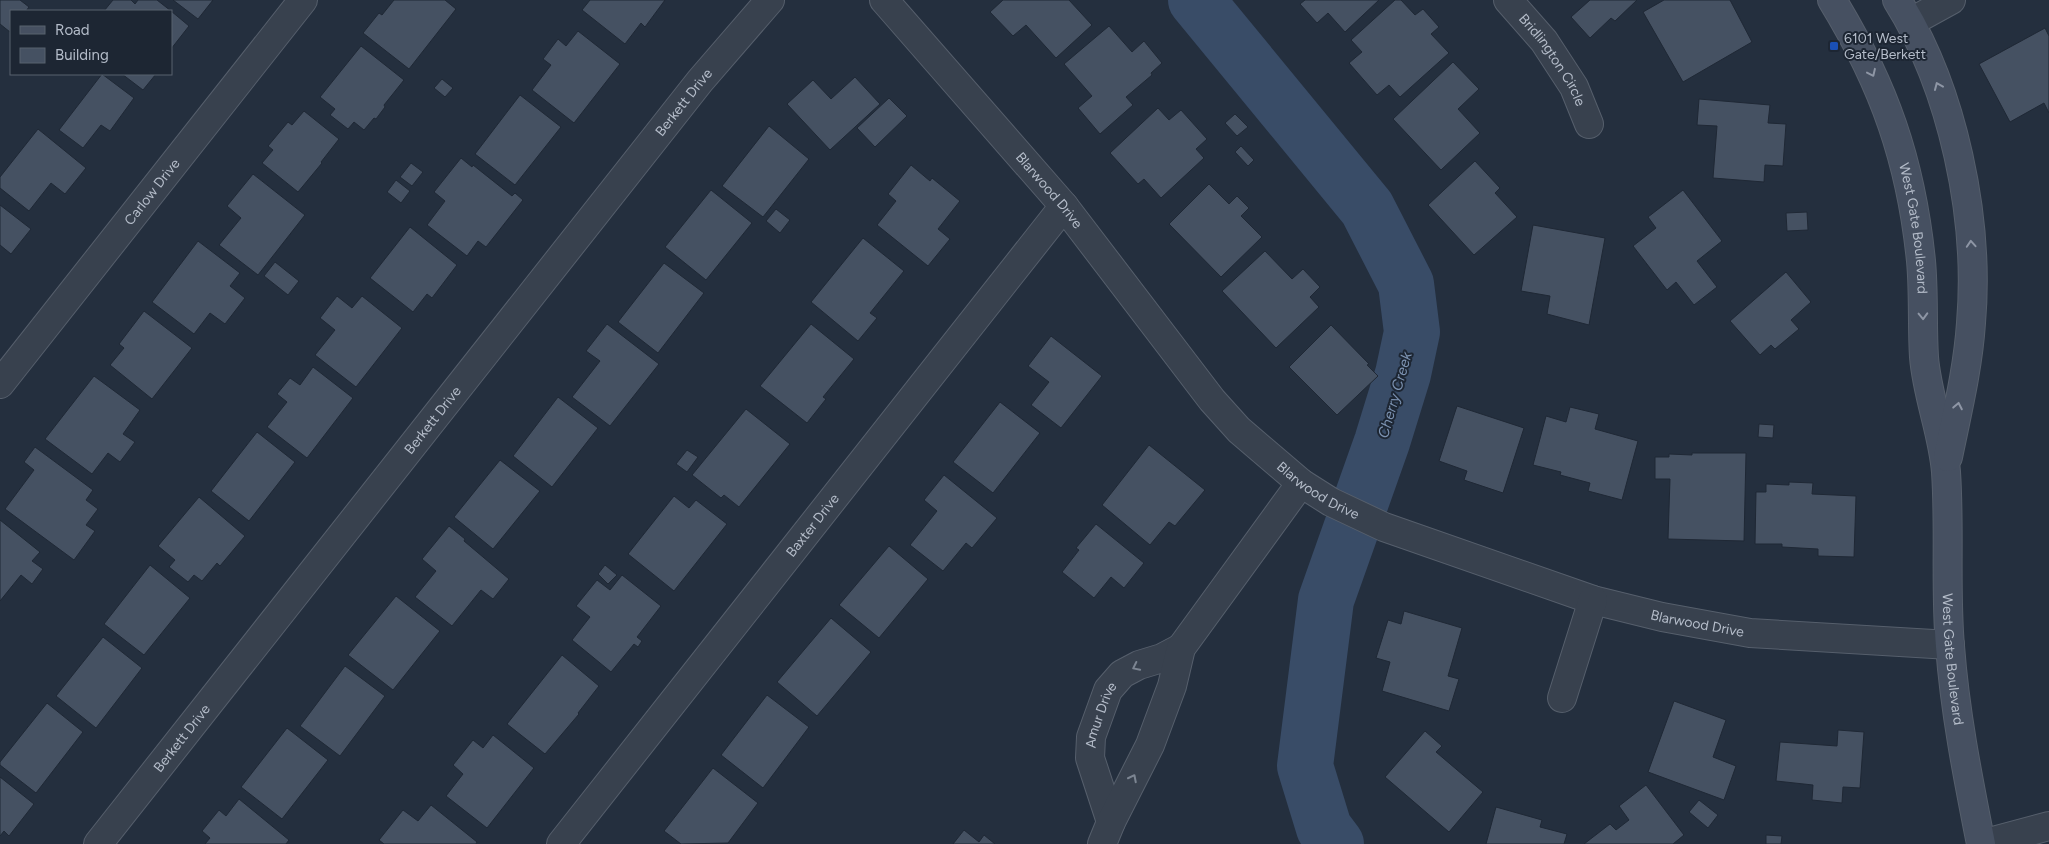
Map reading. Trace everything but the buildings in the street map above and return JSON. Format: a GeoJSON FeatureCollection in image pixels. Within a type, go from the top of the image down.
{"type":"FeatureCollection","features":[{"type":"Feature","properties":{"kind":"main road","name":"West Gate Boulevard"},"geometry":{"type":"LineString","coordinates":[[1832,0],[1859,44],[1879,88],[1893,123],[1907,170],[1921,262],[1924,358],[1946,471],[1950,645],[1961,746],[1982,844]]}},
{"type":"Feature","properties":{"kind":"main road","name":"West Gate Boulevard"},"geometry":{"type":"LineString","coordinates":[[1904,11],[1944,100],[1962,172],[1971,241],[1971,322],[1967,357],[1946,471]]}},
{"type":"Feature","properties":{"kind":"street","name":"Carlow Drive"},"geometry":{"type":"LineString","coordinates":[[0,384],[303,0]]}},
{"type":"Feature","properties":{"kind":"street","name":"Berkett Drive"},"geometry":{"type":"LineString","coordinates":[[98,844],[700,81],[770,0]]}},
{"type":"Feature","properties":{"kind":"street","name":"Blarwood Drive"},"geometry":{"type":"LineString","coordinates":[[884,0],[1064,206],[1212,400],[1239,430],[1301,483],[1331,502],[1384,527],[1593,600],[1662,617],[1750,633],[1950,645]]}},
{"type":"Feature","properties":{"kind":"street","name":"Bridlington Circle"},"geometry":{"type":"LineString","coordinates":[[1508,0],[1544,41],[1574,87],[1590,124]]}},
{"type":"Feature","properties":{"kind":"street"},"geometry":{"type":"LineString","coordinates":[[1904,11],[1951,0]]}},
{"type":"Feature","properties":{"kind":"street","name":"Baxter Drive"},"geometry":{"type":"LineString","coordinates":[[561,844],[1064,206]]}},
{"type":"Feature","properties":{"kind":"street","name":"Amur Drive"},"geometry":{"type":"LineString","coordinates":[[1107,833],[1150,745],[1172,686],[1181,648],[1301,483]]}},
{"type":"Feature","properties":{"kind":"street"},"geometry":{"type":"LineString","coordinates":[[1562,698],[1593,600]]}},
{"type":"Feature","properties":{"kind":"street","name":"Amur Drive"},"geometry":{"type":"LineString","coordinates":[[1107,833],[1090,758],[1091,737],[1108,690],[1122,674],[1181,648]]}},
{"type":"Feature","properties":{"kind":"street"},"geometry":{"type":"LineString","coordinates":[[1982,844],[2049,826]]}},
{"type":"Feature","properties":{"kind":"waterway","name":"Cherry Creek"},"geometry":{"type":"LineString","coordinates":[[1196,0],[1367,208],[1406,284],[1412,332],[1403,374],[1382,442],[1326,600],[1305,766],[1324,828],[1336,844]]}},
{"type":"Feature","properties":{"kind":"place","name":"6101 West Gate/Berkett"},"geometry":{"type":"Point","coordinates":[1834,46]}}]}
